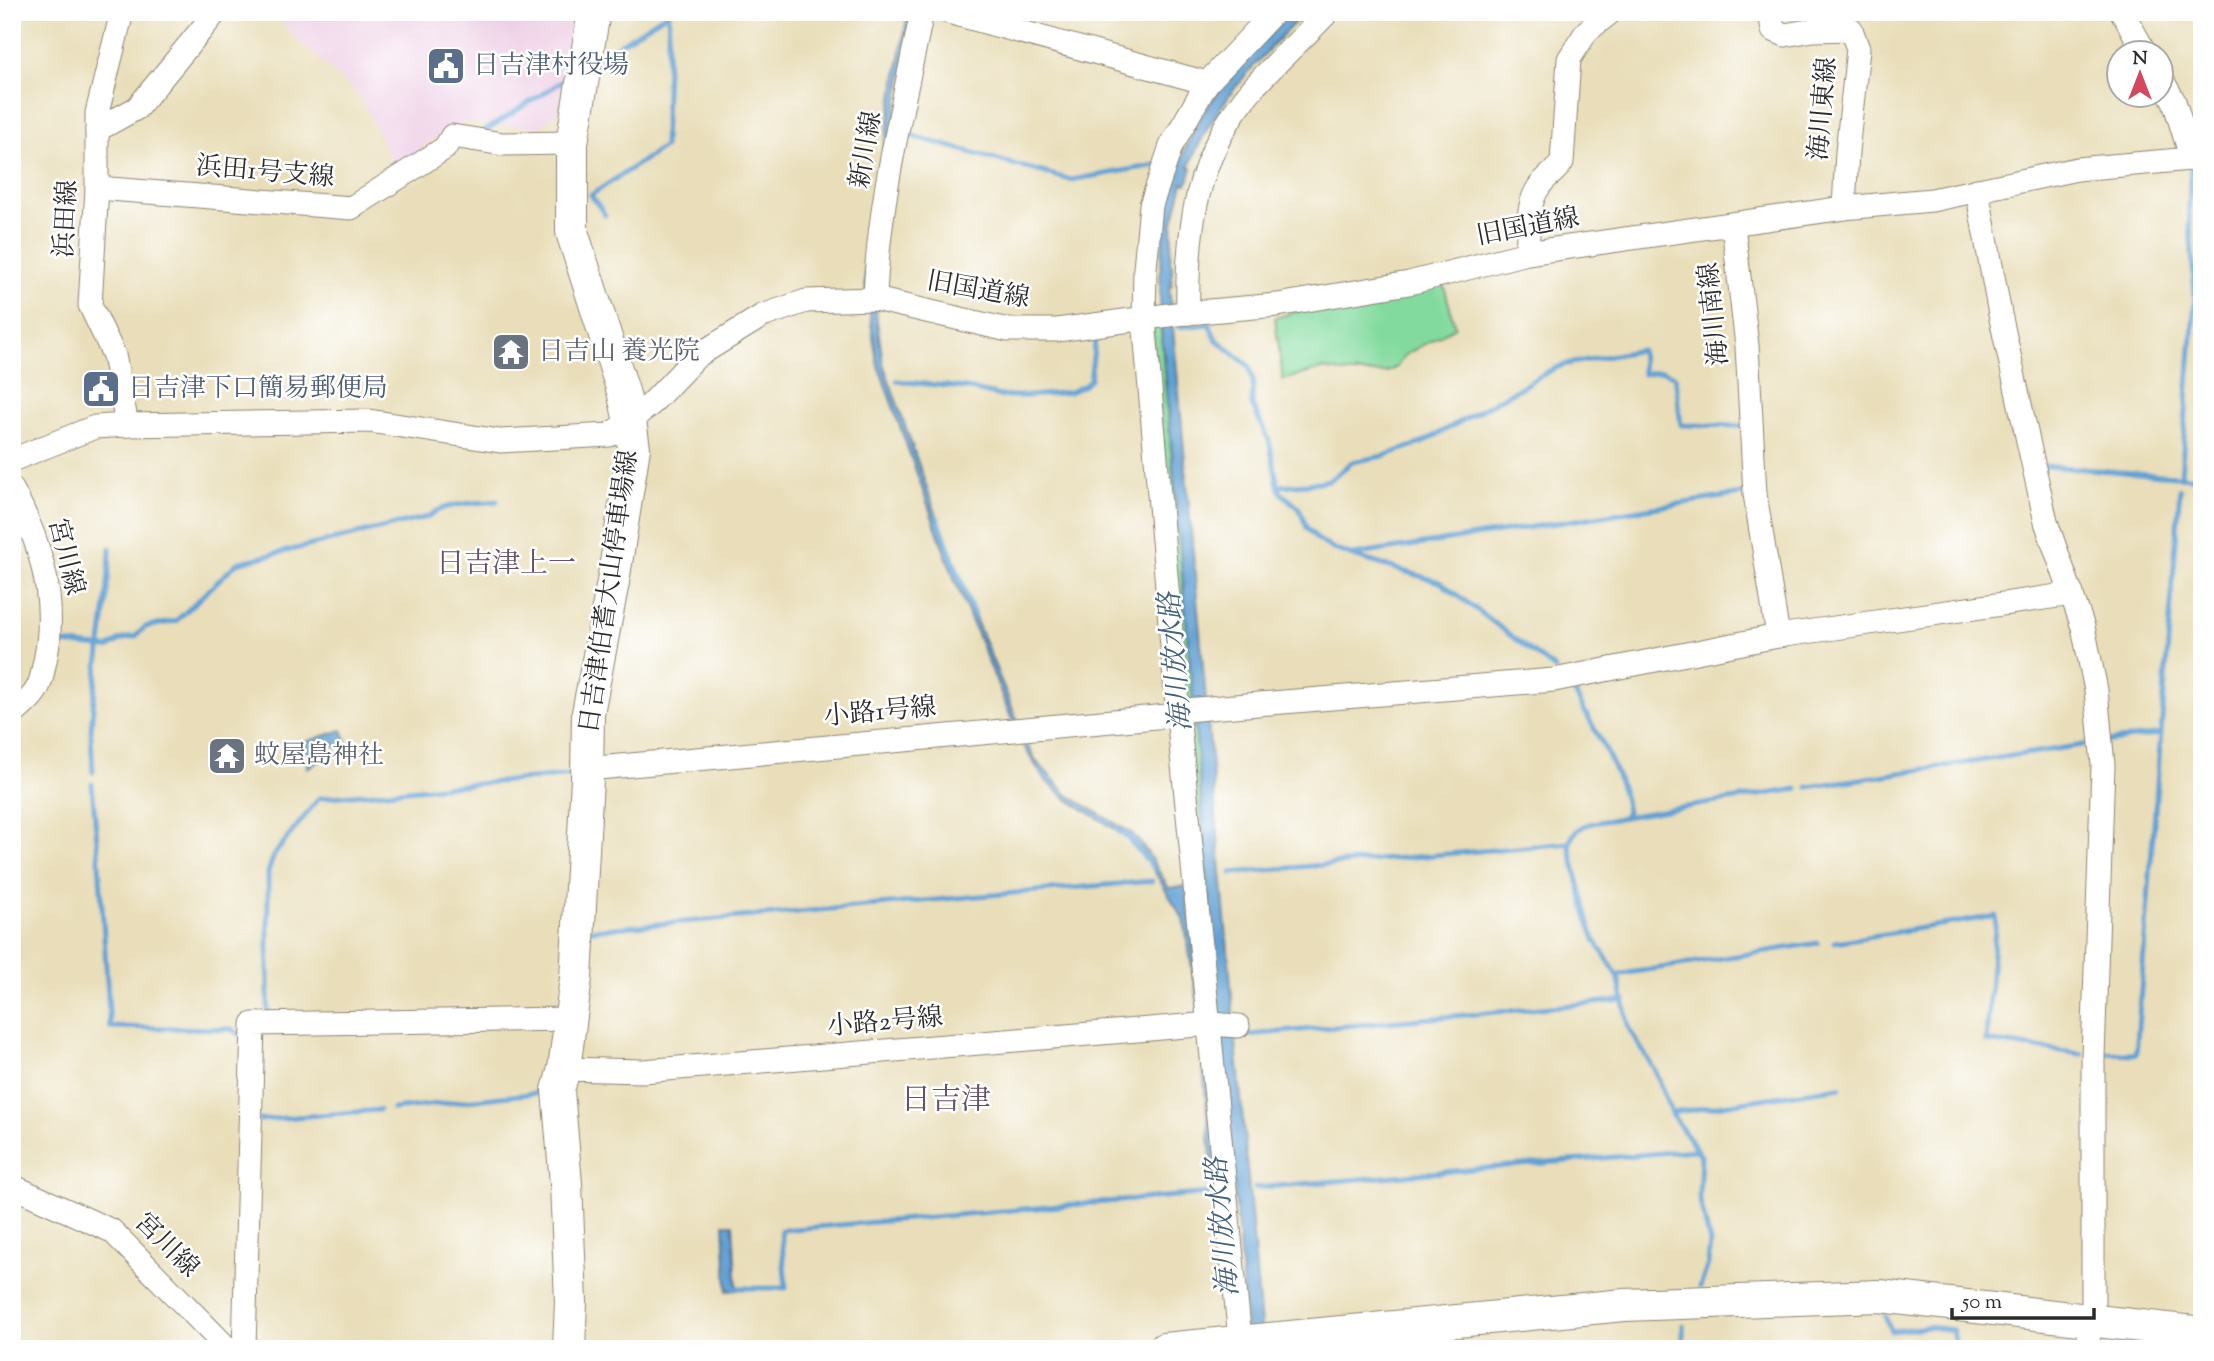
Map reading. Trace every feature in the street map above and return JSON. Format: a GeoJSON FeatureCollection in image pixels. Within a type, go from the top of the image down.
{"type":"FeatureCollection","features":[{"type":"Feature","properties":{"kind":"main road","name":"日吉津伯耆大山停車場線"},"geometry":{"type":"LineString","coordinates":[[569,1349],[568,1236],[558,1090],[564,1069],[576,978],[588,713],[613,582],[634,448],[623,391],[572,232],[572,143],[594,12]]}},
{"type":"Feature","properties":{"kind":"main road"},"geometry":{"type":"LineString","coordinates":[[1164,1349],[1241,1346],[1624,1306],[1880,1296],[2089,1335],[2202,1333]]}},
{"type":"Feature","properties":{"kind":"street","name":"浜田線"},"geometry":{"type":"LineString","coordinates":[[122,12],[99,101],[90,305],[114,355],[127,425]]}},
{"type":"Feature","properties":{"kind":"street"},"geometry":{"type":"LineString","coordinates":[[97,130],[137,108],[216,12]]}},
{"type":"Feature","properties":{"kind":"street","name":"新川線"},"geometry":{"type":"LineString","coordinates":[[875,299],[876,263],[893,158],[922,12]]}},
{"type":"Feature","properties":{"kind":"street"},"geometry":{"type":"LineString","coordinates":[[948,12],[1207,83]]}},
{"type":"Feature","properties":{"kind":"street"},"geometry":{"type":"LineString","coordinates":[[1241,1346],[1221,1025],[1181,712],[1166,316],[1145,268],[1151,205],[1171,146],[1207,83],[1274,12]]}},
{"type":"Feature","properties":{"kind":"street"},"geometry":{"type":"LineString","coordinates":[[1166,316],[1187,265],[1192,216],[1204,171],[1225,130],[1253,89],[1328,12]]}},
{"type":"Feature","properties":{"kind":"street"},"geometry":{"type":"LineString","coordinates":[[1527,253],[1534,198],[1538,187],[1562,162],[1569,59],[1587,31],[1611,12]]}},
{"type":"Feature","properties":{"kind":"street","name":"海川東線"},"geometry":{"type":"LineString","coordinates":[[1770,12],[1773,30],[1785,35],[1813,30],[1850,29],[1854,34],[1858,49],[1844,208]]}},
{"type":"Feature","properties":{"kind":"street"},"geometry":{"type":"LineString","coordinates":[[2122,12],[2137,38]]}},
{"type":"Feature","properties":{"kind":"street"},"geometry":{"type":"LineString","coordinates":[[2176,104],[2197,159]]}},
{"type":"Feature","properties":{"kind":"street","name":"浜田1号支線"},"geometry":{"type":"LineString","coordinates":[[97,188],[351,208],[445,148],[452,136],[503,144],[572,143]]}},
{"type":"Feature","properties":{"kind":"street","name":"旧国道線"},"geometry":{"type":"LineString","coordinates":[[12,460],[95,427],[127,425],[369,421],[500,441],[610,435],[650,405],[697,356],[762,316],[806,301],[875,299],[1008,330],[1057,330],[1277,305],[1409,283],[1527,253],[1844,208],[1932,200],[2077,169],[2197,159]]}},
{"type":"Feature","properties":{"kind":"street"},"geometry":{"type":"LineString","coordinates":[[1977,190],[2000,314],[2046,522],[2082,627],[2096,690],[2102,762],[2093,1057],[2089,1335]]}},
{"type":"Feature","properties":{"kind":"street","name":"海川南線"},"geometry":{"type":"LineString","coordinates":[[1733,225],[1751,397],[1755,494],[1777,636]]}},
{"type":"Feature","properties":{"kind":"street","name":"宮川線"},"geometry":{"type":"LineString","coordinates":[[12,489],[23,510],[41,559],[51,606],[47,651],[38,687],[12,715]]}},
{"type":"Feature","properties":{"kind":"street","name":"小路1号線"},"geometry":{"type":"LineString","coordinates":[[587,769],[1181,712],[1554,680],[1777,636],[2072,594]]}},
{"type":"Feature","properties":{"kind":"street"},"geometry":{"type":"LineString","coordinates":[[244,1349],[253,1024],[570,1019]]}},
{"type":"Feature","properties":{"kind":"street","name":"小路2号線"},"geometry":{"type":"LineString","coordinates":[[564,1069],[643,1071],[1221,1025]]}},
{"type":"Feature","properties":{"kind":"street","name":"宮川線"},"geometry":{"type":"LineString","coordinates":[[12,1186],[112,1231],[228,1349]]}},
{"type":"Feature","properties":{"kind":"shaded area","name":"日吉津村役場"},"geometry":{"type":"Polygon","coordinates":[[[274,12],[574,12],[557,114],[540,127],[464,123],[434,139],[395,170],[361,97],[293,36],[274,12]]]}},
{"type":"Feature","properties":{"kind":"green space"},"geometry":{"type":"Polygon","coordinates":[[[1443,282],[1455,327],[1405,355],[1397,367],[1385,373],[1349,373],[1322,369],[1283,380],[1275,318],[1308,308],[1443,282]]]}},
{"type":"Feature","properties":{"kind":"green space"},"geometry":{"type":"Polygon","coordinates":[[[1156,325],[1160,325],[1193,704],[1185,704],[1153,331],[1156,325]]]}},
{"type":"Feature","properties":{"kind":"green space"},"geometry":{"type":"Polygon","coordinates":[[[1194,716],[1217,1009],[1187,717],[1194,716]]]}},
{"type":"Feature","properties":{"kind":"water"},"geometry":{"type":"Polygon","coordinates":[[[908,12],[914,12],[871,253],[871,280],[883,363],[959,579],[1036,761],[1068,795],[1133,834],[1169,888],[1185,886],[1205,1012],[1234,1349],[1228,1349],[1197,998],[1184,920],[1141,850],[1126,836],[1067,799],[1045,780],[1021,742],[955,581],[877,362],[865,283],[866,250],[908,12]]]}},
{"type":"Feature","properties":{"kind":"water"},"geometry":{"type":"Polygon","coordinates":[[[1292,12],[1305,12],[1224,102],[1199,144],[1189,167],[1192,168],[1187,184],[1183,183],[1173,222],[1170,263],[1172,286],[1169,287],[1263,1349],[1248,1349],[1160,309],[1160,278],[1172,189],[1192,133],[1226,82],[1292,12]]]}},
{"type":"Feature","properties":{"kind":"water"},"geometry":{"type":"Polygon","coordinates":[[[342,730],[347,742],[336,748],[334,743],[324,750],[327,757],[307,768],[305,742],[342,730]]]}},
{"type":"Feature","properties":{"kind":"water"},"geometry":{"type":"Polygon","coordinates":[[[724,1224],[733,1224],[737,1290],[727,1291],[724,1224]]]}},
{"type":"Feature","properties":{"kind":"waterway"},"geometry":{"type":"LineString","coordinates":[[598,58],[669,12]]}},
{"type":"Feature","properties":{"kind":"waterway"},"geometry":{"type":"LineString","coordinates":[[605,215],[591,195],[664,147],[669,12]]}},
{"type":"Feature","properties":{"kind":"waterway"},"geometry":{"type":"LineString","coordinates":[[483,132],[572,75]]}},
{"type":"Feature","properties":{"kind":"waterway"},"geometry":{"type":"LineString","coordinates":[[905,134],[1071,180],[1156,165]]}},
{"type":"Feature","properties":{"kind":"waterway"},"geometry":{"type":"LineString","coordinates":[[2181,476],[2195,297],[2189,207],[2191,169]]}},
{"type":"Feature","properties":{"kind":"waterway"},"geometry":{"type":"LineString","coordinates":[[1179,327],[1209,324],[1216,339],[1249,366],[1253,381],[1252,405],[1269,440],[1278,486],[1281,493],[1299,508],[1307,528],[1317,539],[1331,548],[1353,556],[1440,582],[1555,669]]}},
{"type":"Feature","properties":{"kind":"waterway"},"geometry":{"type":"LineString","coordinates":[[897,381],[966,388],[1000,396],[1070,392],[1085,385],[1090,379],[1096,335],[1101,333]]}},
{"type":"Feature","properties":{"kind":"waterway"},"geometry":{"type":"LineString","coordinates":[[1278,486],[1330,480],[1352,462],[1383,456],[1422,443],[1553,369],[1641,350],[1643,374],[1662,371],[1675,376],[1681,425],[1746,426]]}},
{"type":"Feature","properties":{"kind":"waterway"},"geometry":{"type":"LineString","coordinates":[[2044,466],[2202,478]]}},
{"type":"Feature","properties":{"kind":"waterway"},"geometry":{"type":"LineString","coordinates":[[2101,1053],[2136,1054],[2180,489]]}},
{"type":"Feature","properties":{"kind":"waterway"},"geometry":{"type":"LineString","coordinates":[[1353,555],[1748,493]]}},
{"type":"Feature","properties":{"kind":"waterway"},"geometry":{"type":"LineString","coordinates":[[53,642],[108,648],[120,640],[136,636],[145,627],[176,621],[237,563],[428,517],[451,506],[497,501]]}},
{"type":"Feature","properties":{"kind":"waterway"},"geometry":{"type":"LineString","coordinates":[[937,517],[974,616]]}},
{"type":"Feature","properties":{"kind":"waterway"},"geometry":{"type":"LineString","coordinates":[[91,731],[110,548]]}},
{"type":"Feature","properties":{"kind":"waterway"},"geometry":{"type":"LineString","coordinates":[[1572,687],[1612,763],[1627,812],[1624,817],[1583,826],[1577,830],[1569,845],[1589,924],[1596,942],[1618,976],[1629,1029],[1656,1072],[1671,1113],[1701,1156],[1699,1196],[1710,1243],[1708,1264],[1700,1287]]}},
{"type":"Feature","properties":{"kind":"waterway"},"geometry":{"type":"LineString","coordinates":[[2105,742],[2161,734]]}},
{"type":"Feature","properties":{"kind":"waterway"},"geometry":{"type":"LineString","coordinates":[[91,735],[93,772]]}},
{"type":"Feature","properties":{"kind":"waterway"},"geometry":{"type":"LineString","coordinates":[[1808,787],[2096,743]]}},
{"type":"Feature","properties":{"kind":"waterway"},"geometry":{"type":"LineString","coordinates":[[268,1015],[268,872],[274,855],[319,798],[574,775]]}},
{"type":"Feature","properties":{"kind":"waterway"},"geometry":{"type":"LineString","coordinates":[[92,784],[110,1027],[231,1029],[243,1036]]}},
{"type":"Feature","properties":{"kind":"waterway"},"geometry":{"type":"LineString","coordinates":[[1624,817],[1797,789]]}},
{"type":"Feature","properties":{"kind":"waterway"},"geometry":{"type":"LineString","coordinates":[[1118,831],[1128,838],[1152,867]]}},
{"type":"Feature","properties":{"kind":"waterway"},"geometry":{"type":"LineString","coordinates":[[1231,873],[1570,843]]}},
{"type":"Feature","properties":{"kind":"waterway"},"geometry":{"type":"LineString","coordinates":[[591,930],[1152,881]]}},
{"type":"Feature","properties":{"kind":"waterway"},"geometry":{"type":"LineString","coordinates":[[1835,942],[1996,916],[1986,1041],[2082,1054]]}},
{"type":"Feature","properties":{"kind":"waterway"},"geometry":{"type":"LineString","coordinates":[[1622,974],[1818,943]]}},
{"type":"Feature","properties":{"kind":"waterway"},"geometry":{"type":"LineString","coordinates":[[1248,1035],[1625,1000]]}},
{"type":"Feature","properties":{"kind":"waterway"},"geometry":{"type":"LineString","coordinates":[[1671,1113],[1840,1087]]}},
{"type":"Feature","properties":{"kind":"waterway"},"geometry":{"type":"LineString","coordinates":[[393,1109],[537,1093]]}},
{"type":"Feature","properties":{"kind":"waterway"},"geometry":{"type":"LineString","coordinates":[[260,1120],[379,1110]]}},
{"type":"Feature","properties":{"kind":"waterway"},"geometry":{"type":"LineString","coordinates":[[1255,1188],[1695,1150]]}},
{"type":"Feature","properties":{"kind":"waterway","name":"海川放水路"},"geometry":{"type":"LineString","coordinates":[[733,1288],[786,1288],[781,1230],[1210,1193]]}},
{"type":"Feature","properties":{"kind":"waterway"},"geometry":{"type":"LineString","coordinates":[[1885,1316],[1891,1331],[1928,1327],[1953,1330],[1956,1349]]}},
{"type":"Feature","properties":{"kind":"waterway"},"geometry":{"type":"LineString","coordinates":[[1683,1325],[1683,1349]]}},
{"type":"Feature","properties":{"kind":"waterway"},"geometry":{"type":"LineString","coordinates":[[12,1344],[14,1349]]}},
{"type":"Feature","properties":{"kind":"place","name":"日吉津村役場"},"geometry":{"type":"Point","coordinates":[446,66]}},
{"type":"Feature","properties":{"kind":"place","name":"日吉山 養光院"},"geometry":{"type":"Point","coordinates":[511,352]}},
{"type":"Feature","properties":{"kind":"place","name":"日吉津下口簡易郵便局"},"geometry":{"type":"Point","coordinates":[101,389]}},
{"type":"Feature","properties":{"kind":"place","name":"蚊屋島神社"},"geometry":{"type":"Point","coordinates":[227,756]}},
{"type":"Feature","properties":{"kind":"district","name":"日吉津上一"},"geometry":{"type":"Point","coordinates":[506,565]}},
{"type":"Feature","properties":{"kind":"district","name":"日吉津"},"geometry":{"type":"Point","coordinates":[946,1101]}}]}
